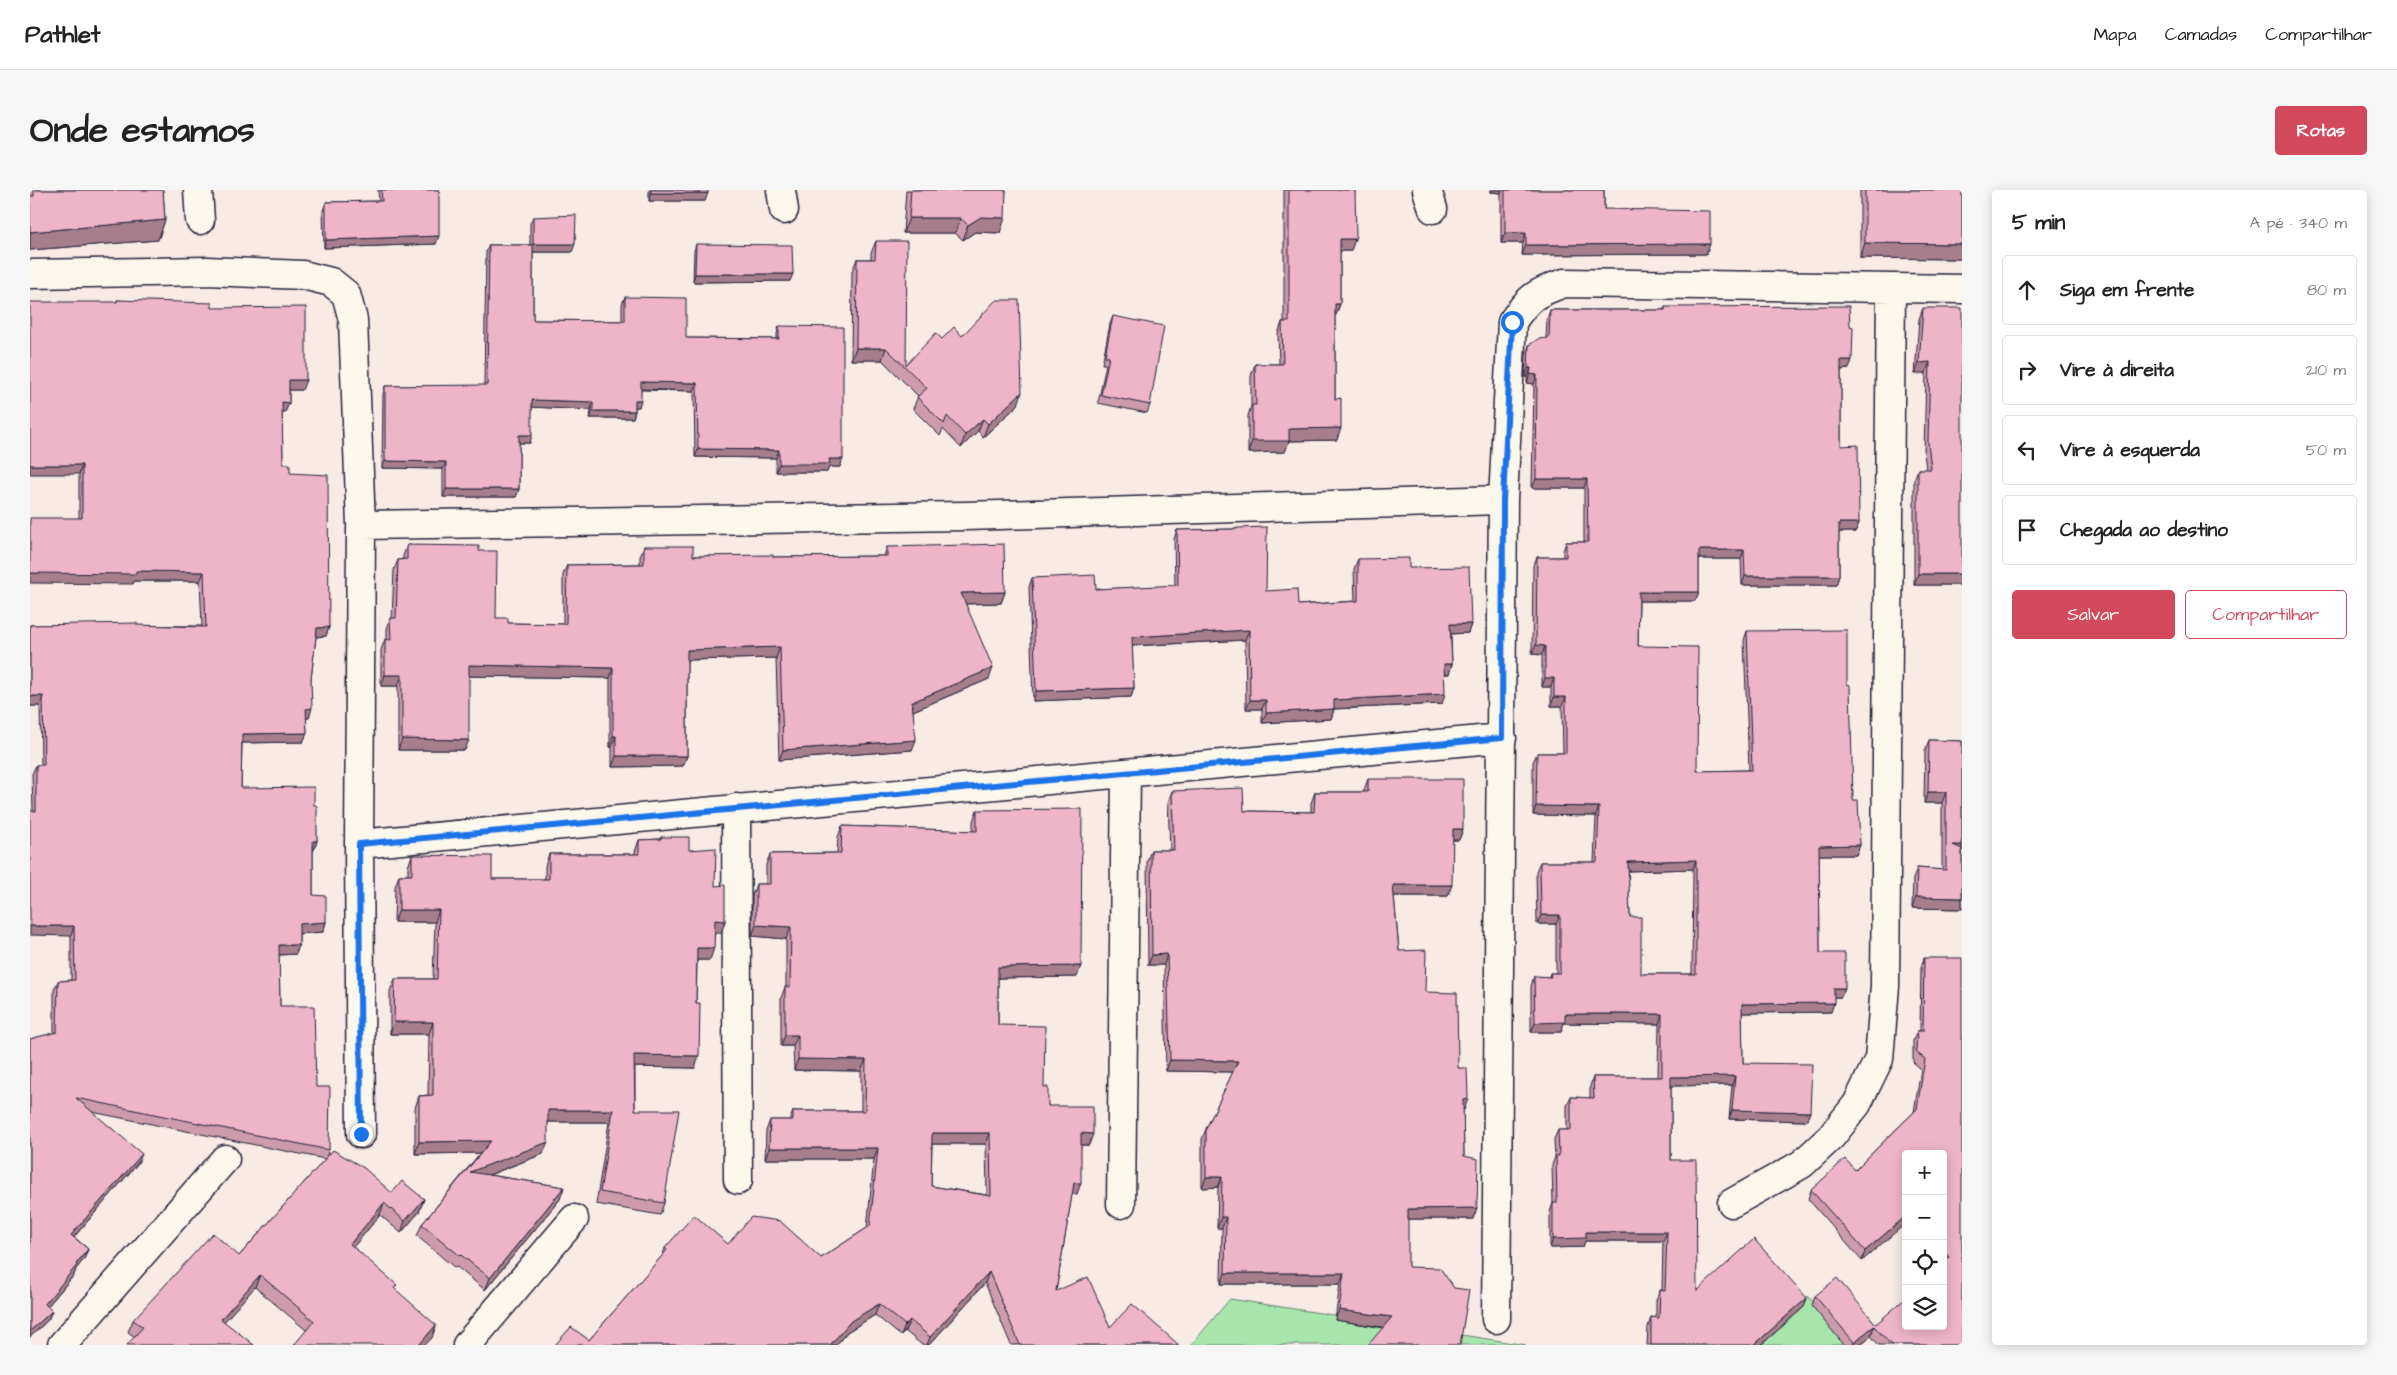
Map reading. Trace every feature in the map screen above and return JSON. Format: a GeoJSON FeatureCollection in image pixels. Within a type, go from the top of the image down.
{"type":"FeatureCollection","features":[{"type":"Feature","properties":{"kind":"street"},"geometry":{"type":"LineString","coordinates":[[198,190],[200,220]]}},
{"type":"Feature","properties":{"kind":"street"},"geometry":{"type":"LineString","coordinates":[[30,274],[207,271],[304,275],[331,282],[346,294],[353,320],[361,525],[359,844],[361,1134]]}},
{"type":"Feature","properties":{"kind":"street"},"geometry":{"type":"LineString","coordinates":[[1496,1319],[1503,500],[1512,322],[1527,300],[1544,290],[1564,283],[1962,289]]}},
{"type":"Feature","properties":{"kind":"street"},"geometry":{"type":"LineString","coordinates":[[1732,1203],[1802,1164],[1831,1137],[1857,1104],[1878,1059],[1885,986],[1891,288]]}},
{"type":"Feature","properties":{"kind":"street"},"geometry":{"type":"LineString","coordinates":[[361,525],[965,516],[1503,500]]}},
{"type":"Feature","properties":{"kind":"street"},"geometry":{"type":"LineString","coordinates":[[359,844],[1502,738]]}},
{"type":"Feature","properties":{"kind":"street"},"geometry":{"type":"LineString","coordinates":[[1121,1204],[1126,774]]}},
{"type":"Feature","properties":{"kind":"street"},"geometry":{"type":"LineString","coordinates":[[736,808],[738,1180]]}},
{"type":"Feature","properties":{"kind":"street"},"geometry":{"type":"LineString","coordinates":[[62,1345],[225,1159]]}},
{"type":"Feature","properties":{"kind":"street"},"geometry":{"type":"LineString","coordinates":[[467,1345],[574,1219]]}},
{"type":"Feature","properties":{"kind":"green space"},"geometry":{"type":"Polygon","coordinates":[[[1808,1296],[1848,1345],[1752,1345],[1808,1296]]]}},
{"type":"Feature","properties":{"kind":"green space"},"geometry":{"type":"Polygon","coordinates":[[[1230,1299],[1526,1345],[1191,1345],[1230,1299]]]}},
{"type":"Feature","properties":{"kind":"building"},"geometry":{"type":"Polygon","coordinates":[[[34,190],[163,190],[165,220],[30,232],[30,196],[34,196],[34,190]]]}},
{"type":"Feature","properties":{"kind":"building"},"geometry":{"type":"Polygon","coordinates":[[[381,190],[439,190],[439,236],[326,240],[326,202],[382,201],[381,190]]]}},
{"type":"Feature","properties":{"kind":"building"},"geometry":{"type":"Polygon","coordinates":[[[651,190],[708,190],[708,193],[651,193],[651,190]]]}},
{"type":"Feature","properties":{"kind":"building"},"geometry":{"type":"Polygon","coordinates":[[[911,190],[1006,190],[1005,218],[981,217],[968,225],[960,218],[909,218],[911,190]]]}},
{"type":"Feature","properties":{"kind":"building"},"geometry":{"type":"Polygon","coordinates":[[[1289,190],[1355,190],[1356,236],[1355,239],[1340,239],[1340,304],[1335,304],[1335,399],[1341,398],[1341,428],[1289,429],[1289,441],[1252,441],[1252,405],[1256,405],[1255,364],[1283,364],[1282,322],[1289,322],[1289,190]]]}},
{"type":"Feature","properties":{"kind":"building"},"geometry":{"type":"Polygon","coordinates":[[[1505,190],[1604,190],[1604,209],[1710,211],[1710,244],[1526,245],[1526,233],[1505,233],[1505,190]]]}},
{"type":"Feature","properties":{"kind":"building"},"geometry":{"type":"Polygon","coordinates":[[[1865,190],[1962,190],[1962,244],[1865,243],[1865,190]]]}},
{"type":"Feature","properties":{"kind":"building"},"geometry":{"type":"Polygon","coordinates":[[[576,215],[575,244],[533,244],[533,217],[576,215]]]}},
{"type":"Feature","properties":{"kind":"building"},"geometry":{"type":"Polygon","coordinates":[[[876,241],[907,241],[906,365],[936,333],[942,339],[954,327],[962,336],[996,300],[1019,300],[1022,392],[988,424],[983,419],[965,435],[947,416],[944,424],[917,397],[927,388],[886,348],[856,348],[857,259],[875,259],[876,241]]]}},
{"type":"Feature","properties":{"kind":"building"},"geometry":{"type":"Polygon","coordinates":[[[696,244],[792,245],[793,274],[695,274],[696,244]]]}},
{"type":"Feature","properties":{"kind":"building"},"geometry":{"type":"Polygon","coordinates":[[[489,245],[533,245],[533,320],[625,321],[625,297],[686,298],[686,338],[779,339],[779,326],[843,327],[843,459],[829,459],[830,464],[779,464],[779,450],[698,449],[697,383],[641,382],[641,400],[635,400],[635,411],[593,411],[593,402],[532,400],[532,435],[519,435],[519,489],[446,489],[446,462],[385,461],[385,386],[487,385],[489,245]]]}},
{"type":"Feature","properties":{"kind":"building"},"geometry":{"type":"Polygon","coordinates":[[[117,300],[212,303],[212,308],[306,307],[306,380],[289,380],[289,403],[282,402],[283,464],[290,464],[290,473],[328,475],[329,627],[317,628],[311,679],[312,708],[306,709],[307,733],[242,734],[241,788],[314,787],[314,805],[317,806],[317,841],[313,841],[313,895],[326,896],[326,922],[299,924],[299,945],[279,945],[280,1006],[314,1006],[316,1087],[330,1087],[329,1150],[76,1098],[142,1154],[71,1235],[88,1249],[45,1304],[52,1311],[30,1331],[30,1039],[57,1032],[58,981],[75,980],[74,926],[30,926],[30,811],[36,811],[36,765],[44,765],[43,696],[30,696],[30,625],[137,623],[137,625],[206,627],[204,572],[136,571],[136,574],[30,573],[30,518],[82,518],[82,465],[30,465],[30,302],[117,302],[117,300]]]}},
{"type":"Feature","properties":{"kind":"building"},"geometry":{"type":"Polygon","coordinates":[[[1849,306],[1850,326],[1853,327],[1852,360],[1841,360],[1841,446],[1858,445],[1859,523],[1839,523],[1839,576],[1745,576],[1744,550],[1699,550],[1699,592],[1639,592],[1638,646],[1698,647],[1697,771],[1752,770],[1747,631],[1847,630],[1847,684],[1850,685],[1853,800],[1858,800],[1860,845],[1819,846],[1820,953],[1845,953],[1845,988],[1834,988],[1834,1003],[1742,1004],[1743,1063],[1812,1064],[1810,1112],[1732,1110],[1735,1076],[1671,1077],[1671,1160],[1696,1160],[1697,1291],[1754,1239],[1807,1298],[1754,1345],[1651,1345],[1651,1317],[1659,1318],[1660,1290],[1665,1291],[1667,1232],[1586,1232],[1586,1238],[1553,1239],[1553,1203],[1557,1203],[1556,1156],[1559,1156],[1558,1130],[1571,1130],[1571,1097],[1594,1098],[1593,1077],[1662,1077],[1662,1014],[1565,1014],[1565,1022],[1535,1023],[1534,976],[1551,977],[1550,973],[1560,973],[1560,915],[1541,915],[1540,862],[1597,862],[1599,807],[1536,806],[1537,753],[1566,753],[1566,697],[1554,697],[1554,678],[1545,678],[1545,646],[1536,645],[1537,557],[1566,557],[1566,542],[1588,542],[1587,479],[1536,479],[1537,375],[1530,374],[1531,368],[1528,368],[1529,345],[1538,339],[1549,338],[1550,310],[1665,310],[1665,307],[1849,306]],[[1696,860],[1628,862],[1630,917],[1641,917],[1641,974],[1696,974],[1696,860]]]}},
{"type":"Feature","properties":{"kind":"building"},"geometry":{"type":"Polygon","coordinates":[[[1923,308],[1962,308],[1962,574],[1918,574],[1918,469],[1931,469],[1928,442],[1930,362],[1919,363],[1923,308]]]}},
{"type":"Feature","properties":{"kind":"building"},"geometry":{"type":"Polygon","coordinates":[[[1113,316],[1164,326],[1150,405],[1101,395],[1109,357],[1105,356],[1113,316]]]}},
{"type":"Feature","properties":{"kind":"building"},"geometry":{"type":"Polygon","coordinates":[[[1267,527],[1266,591],[1297,589],[1298,605],[1358,601],[1358,559],[1409,558],[1409,568],[1469,567],[1471,624],[1450,624],[1452,664],[1444,664],[1445,694],[1334,700],[1334,709],[1266,713],[1266,700],[1250,700],[1249,630],[1132,637],[1134,688],[1036,691],[1032,578],[1095,575],[1096,589],[1178,585],[1177,530],[1267,527]]]}},
{"type":"Feature","properties":{"kind":"building"},"geometry":{"type":"Polygon","coordinates":[[[1004,544],[1005,592],[961,593],[993,668],[912,702],[916,740],[783,750],[780,647],[687,650],[687,756],[616,756],[616,736],[613,736],[613,668],[469,665],[469,740],[402,739],[402,675],[385,675],[385,639],[391,640],[390,618],[396,618],[398,560],[407,559],[407,545],[479,546],[479,551],[497,551],[496,618],[508,618],[508,623],[566,624],[567,565],[644,564],[644,546],[693,546],[693,556],[773,555],[773,557],[887,556],[887,547],[1004,544]]]}},
{"type":"Feature","properties":{"kind":"building"},"geometry":{"type":"Polygon","coordinates":[[[1929,740],[1962,741],[1962,845],[1953,845],[1962,849],[1962,898],[1916,897],[1917,868],[1946,870],[1946,792],[1928,792],[1929,740]]]}},
{"type":"Feature","properties":{"kind":"building"},"geometry":{"type":"Polygon","coordinates":[[[1368,779],[1463,779],[1463,829],[1453,829],[1452,885],[1393,885],[1399,951],[1426,950],[1425,992],[1457,993],[1458,1068],[1467,1068],[1468,1099],[1463,1100],[1464,1156],[1478,1159],[1477,1208],[1408,1209],[1408,1267],[1440,1268],[1454,1288],[1469,1290],[1460,1345],[1368,1345],[1392,1317],[1339,1310],[1344,1273],[1225,1273],[1226,1217],[1221,1217],[1222,1177],[1206,1177],[1206,1129],[1238,1061],[1170,1060],[1167,954],[1152,955],[1151,850],[1174,850],[1172,791],[1243,788],[1244,811],[1314,812],[1315,792],[1368,792],[1368,779]]]}},
{"type":"Feature","properties":{"kind":"building"},"geometry":{"type":"Polygon","coordinates":[[[1082,809],[1081,966],[998,967],[998,1025],[1045,1026],[1044,1087],[1048,1087],[1048,1106],[1093,1106],[1093,1134],[1081,1133],[1081,1183],[1074,1183],[1056,1291],[1088,1277],[1110,1327],[1132,1304],[1179,1345],[1020,1345],[989,1272],[930,1337],[910,1320],[905,1325],[879,1304],[851,1321],[830,1345],[555,1345],[571,1327],[589,1340],[667,1250],[665,1248],[694,1215],[728,1244],[751,1217],[780,1221],[821,1258],[870,1226],[878,1148],[769,1148],[770,1120],[793,1120],[793,1111],[865,1111],[866,1060],[798,1059],[798,1035],[785,1035],[785,987],[790,987],[791,927],[756,925],[756,884],[770,884],[770,854],[841,853],[842,826],[977,831],[977,810],[1082,809]],[[932,1133],[931,1186],[991,1196],[990,1133],[932,1133]]]}},
{"type":"Feature","properties":{"kind":"building"},"geometry":{"type":"Polygon","coordinates":[[[661,837],[689,837],[689,850],[716,848],[715,886],[725,885],[725,921],[715,920],[714,948],[697,948],[696,1003],[700,1003],[699,1056],[634,1055],[635,1110],[679,1110],[664,1203],[600,1192],[613,1110],[548,1110],[548,1142],[470,1172],[564,1187],[490,1278],[422,1224],[491,1141],[419,1142],[419,1096],[433,1095],[433,1022],[394,1022],[395,979],[437,979],[439,910],[399,910],[399,875],[412,875],[412,855],[492,856],[492,879],[549,879],[549,854],[639,854],[639,840],[661,839],[661,837]]]}},
{"type":"Feature","properties":{"kind":"building"},"geometry":{"type":"Polygon","coordinates":[[[1924,958],[1962,958],[1962,1345],[1891,1345],[1874,1326],[1854,1342],[1815,1296],[1837,1278],[1876,1324],[1902,1301],[1902,1330],[1947,1330],[1947,1259],[1949,1257],[1947,1255],[1947,1150],[1902,1150],[1902,1219],[1865,1251],[1811,1190],[1845,1159],[1855,1170],[1917,1109],[1925,1059],[1916,1052],[1917,1031],[1923,1031],[1924,958]]]}},
{"type":"Feature","properties":{"kind":"building"},"geometry":{"type":"Polygon","coordinates":[[[333,1150],[364,1168],[392,1193],[402,1181],[424,1199],[405,1221],[384,1203],[350,1244],[397,1285],[394,1288],[436,1325],[419,1345],[294,1345],[314,1321],[260,1275],[221,1319],[254,1345],[127,1345],[143,1327],[133,1320],[213,1233],[239,1256],[333,1150]]]}},
{"type":"Feature","properties":{"kind":"route"},"geometry":{"type":"LineString","coordinates":[[361,1134],[359,844],[1502,738],[1503,500],[1512,322]]}}]}
